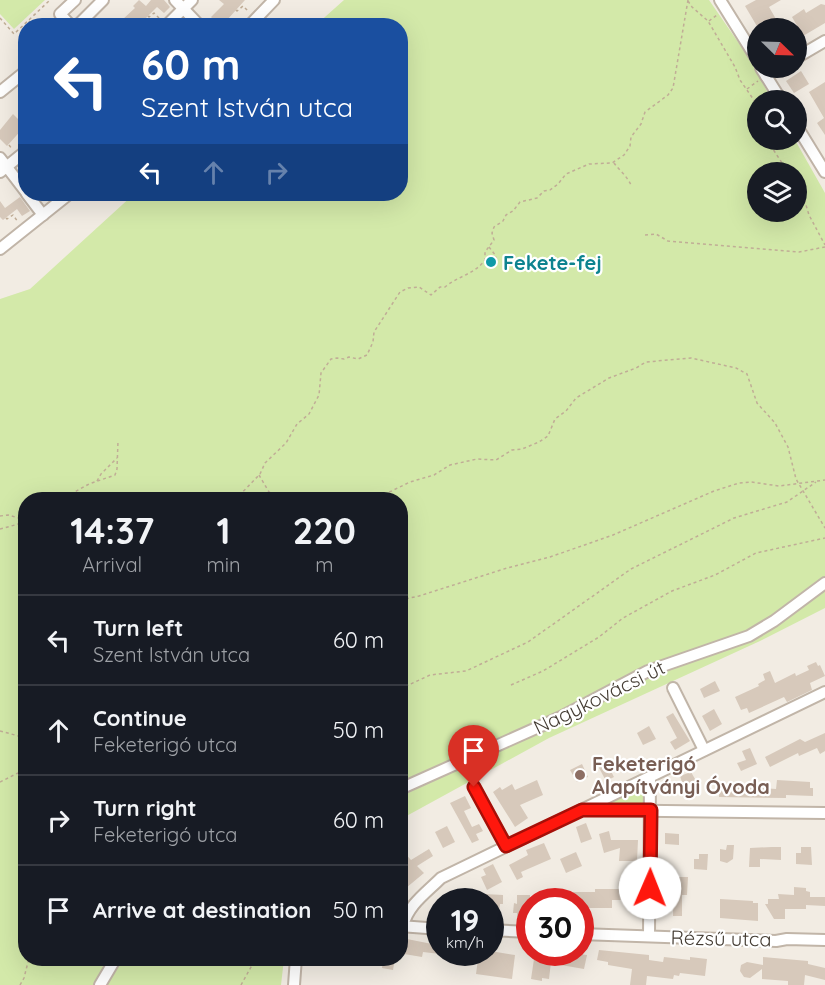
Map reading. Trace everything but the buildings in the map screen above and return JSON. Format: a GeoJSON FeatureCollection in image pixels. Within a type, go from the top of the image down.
{"type":"FeatureCollection","features":[{"type":"Feature","properties":{"kind":"street"},"geometry":{"type":"LineString","coordinates":[[64,18],[60,14],[75,0]]}},
{"type":"Feature","properties":{"kind":"street"},"geometry":{"type":"LineString","coordinates":[[85,18],[103,0]]}},
{"type":"Feature","properties":{"kind":"street"},"geometry":{"type":"LineString","coordinates":[[175,0],[192,18]]}},
{"type":"Feature","properties":{"kind":"street"},"geometry":{"type":"LineString","coordinates":[[173,18],[192,0]]}},
{"type":"Feature","properties":{"kind":"street"},"geometry":{"type":"LineString","coordinates":[[257,18],[274,0]]}},
{"type":"Feature","properties":{"kind":"street"},"geometry":{"type":"LineString","coordinates":[[720,0],[747,43]]}},
{"type":"Feature","properties":{"kind":"street"},"geometry":{"type":"LineString","coordinates":[[807,52],[825,41]]}},
{"type":"Feature","properties":{"kind":"street"},"geometry":{"type":"LineString","coordinates":[[0,92],[18,77]]}},
{"type":"Feature","properties":{"kind":"street"},"geometry":{"type":"LineString","coordinates":[[807,143],[825,172]]}},
{"type":"Feature","properties":{"kind":"street"},"geometry":{"type":"LineString","coordinates":[[18,156],[2,166],[18,184]]}},
{"type":"Feature","properties":{"kind":"street"},"geometry":{"type":"LineString","coordinates":[[32,201],[43,215]]}},
{"type":"Feature","properties":{"kind":"street"},"geometry":{"type":"LineString","coordinates":[[0,249],[60,201]]}},
{"type":"Feature","properties":{"kind":"street","name":"Nagykovácsi út"},"geometry":{"type":"LineString","coordinates":[[408,785],[561,717],[648,671],[749,636],[825,584]]}},
{"type":"Feature","properties":{"kind":"street"},"geometry":{"type":"LineString","coordinates":[[673,688],[704,750]]}},
{"type":"Feature","properties":{"kind":"street"},"geometry":{"type":"LineString","coordinates":[[408,912],[441,878],[825,692]]}},
{"type":"Feature","properties":{"kind":"street"},"geometry":{"type":"LineString","coordinates":[[649,936],[650,777]]}},
{"type":"Feature","properties":{"kind":"street"},"geometry":{"type":"LineString","coordinates":[[474,787],[506,846]]}},
{"type":"Feature","properties":{"kind":"street"},"geometry":{"type":"LineString","coordinates":[[582,810],[825,813]]}},
{"type":"Feature","properties":{"kind":"street"},"geometry":{"type":"LineString","coordinates":[[408,926],[426,927]]}},
{"type":"Feature","properties":{"kind":"street","name":"Rézsű utca"},"geometry":{"type":"LineString","coordinates":[[594,934],[776,941],[825,940]]}},
{"type":"Feature","properties":{"kind":"street"},"geometry":{"type":"LineString","coordinates":[[100,985],[111,966]]}},
{"type":"Feature","properties":{"kind":"street"},"geometry":{"type":"LineString","coordinates":[[294,985],[295,966]]}},
{"type":"Feature","properties":{"kind":"path"},"geometry":{"type":"LineString","coordinates":[[30,18],[50,0]]}},
{"type":"Feature","properties":{"kind":"path"},"geometry":{"type":"LineString","coordinates":[[688,0],[692,7],[708,21],[747,89],[757,78]]}},
{"type":"Feature","properties":{"kind":"path"},"geometry":{"type":"LineString","coordinates":[[243,492],[259,475],[267,460],[281,448],[297,424],[309,414],[319,395],[321,373],[331,359],[366,357],[373,342],[374,332],[400,292],[408,288],[419,287],[432,294],[455,278],[469,274],[481,266],[485,260],[485,253],[494,240],[492,233],[494,227],[503,221],[520,202],[537,198],[544,191],[558,184],[566,174],[583,166],[613,162],[627,152],[631,137],[641,124],[645,112],[671,91],[688,0]]}},
{"type":"Feature","properties":{"kind":"path"},"geometry":{"type":"LineString","coordinates":[[236,10],[244,5],[251,18]]}},
{"type":"Feature","properties":{"kind":"path"},"geometry":{"type":"LineString","coordinates":[[687,10],[692,7]]}},
{"type":"Feature","properties":{"kind":"path"},"geometry":{"type":"LineString","coordinates":[[148,16],[155,12],[160,18]]}},
{"type":"Feature","properties":{"kind":"path"},"geometry":{"type":"LineString","coordinates":[[0,18],[14,34],[18,30]]}},
{"type":"Feature","properties":{"kind":"path"},"geometry":{"type":"LineString","coordinates":[[613,162],[631,184]]}},
{"type":"Feature","properties":{"kind":"path"},"geometry":{"type":"LineString","coordinates":[[645,235],[656,234],[668,241],[799,252],[825,247],[807,208]]}},
{"type":"Feature","properties":{"kind":"path"},"geometry":{"type":"LineString","coordinates":[[6,218],[14,214],[24,230]]}},
{"type":"Feature","properties":{"kind":"path"},"geometry":{"type":"LineString","coordinates":[[489,246],[496,256],[495,262],[490,264]]}},
{"type":"Feature","properties":{"kind":"path"},"geometry":{"type":"LineString","coordinates":[[390,492],[434,475],[450,465],[477,459],[496,460],[512,450],[522,449],[539,442],[548,436],[555,419],[573,401],[609,378],[646,362],[684,357],[736,368],[747,374],[757,403],[775,423],[788,447],[799,483],[825,528]]}},
{"type":"Feature","properties":{"kind":"path"},"geometry":{"type":"LineString","coordinates":[[76,492],[97,481],[113,477],[117,469],[118,441]]}},
{"type":"Feature","properties":{"kind":"path"},"geometry":{"type":"LineString","coordinates":[[97,481],[100,474],[118,458]]}},
{"type":"Feature","properties":{"kind":"path"},"geometry":{"type":"LineString","coordinates":[[259,475],[269,492]]}},
{"type":"Feature","properties":{"kind":"path"},"geometry":{"type":"LineString","coordinates":[[408,598],[550,557],[613,535],[714,491],[739,483],[751,482],[778,486],[825,480]]}},
{"type":"Feature","properties":{"kind":"path"},"geometry":{"type":"LineString","coordinates":[[408,685],[430,675],[466,671],[528,642],[631,569],[734,518],[787,502],[816,482]]}},
{"type":"Feature","properties":{"kind":"path"},"geometry":{"type":"LineString","coordinates":[[0,516],[8,515],[18,518]]}},
{"type":"Feature","properties":{"kind":"path"},"geometry":{"type":"LineString","coordinates":[[0,530],[18,524]]}},
{"type":"Feature","properties":{"kind":"path"},"geometry":{"type":"LineString","coordinates":[[511,685],[543,671],[599,637],[623,618],[672,591],[715,575],[756,553],[825,538]]}},
{"type":"Feature","properties":{"kind":"path"},"geometry":{"type":"LineString","coordinates":[[0,731],[18,736]]}},
{"type":"Feature","properties":{"kind":"path"},"geometry":{"type":"LineString","coordinates":[[0,782],[18,773]]}},
{"type":"Feature","properties":{"kind":"path"},"geometry":{"type":"LineString","coordinates":[[20,985],[27,966]]}},
{"type":"Feature","properties":{"kind":"path"},"geometry":{"type":"LineString","coordinates":[[241,985],[252,966]]}},
{"type":"Feature","properties":{"kind":"green space"},"geometry":{"type":"Polygon","coordinates":[[[0,0],[45,0],[26,18],[18,18],[18,25],[14,29],[0,14],[0,0]]]}},
{"type":"Feature","properties":{"kind":"green space"},"geometry":{"type":"Polygon","coordinates":[[[344,0],[709,0],[747,55],[747,78],[760,78],[766,90],[747,90],[747,150],[801,150],[825,193],[825,608],[760,641],[549,738],[408,815],[408,492],[18,492],[18,966],[283,966],[281,985],[0,985],[0,299],[30,289],[126,201],[408,201],[408,18],[324,18],[344,0]]]}},
{"type":"Feature","properties":{"kind":"green space"},"geometry":{"type":"Polygon","coordinates":[[[647,782],[647,804],[607,804],[607,801],[647,782]]]}},
{"type":"Feature","properties":{"kind":"place","name":"Fekete-fej"},"geometry":{"type":"Point","coordinates":[491,262]}},
{"type":"Feature","properties":{"kind":"place","name":"Feketerigó Alapítványi Óvoda"},"geometry":{"type":"Point","coordinates":[580,775]}},
{"type":"Feature","properties":{"kind":"route"},"geometry":{"type":"LineString","coordinates":[[474,787],[506,846],[582,810],[651,810],[650,888]]}}]}
